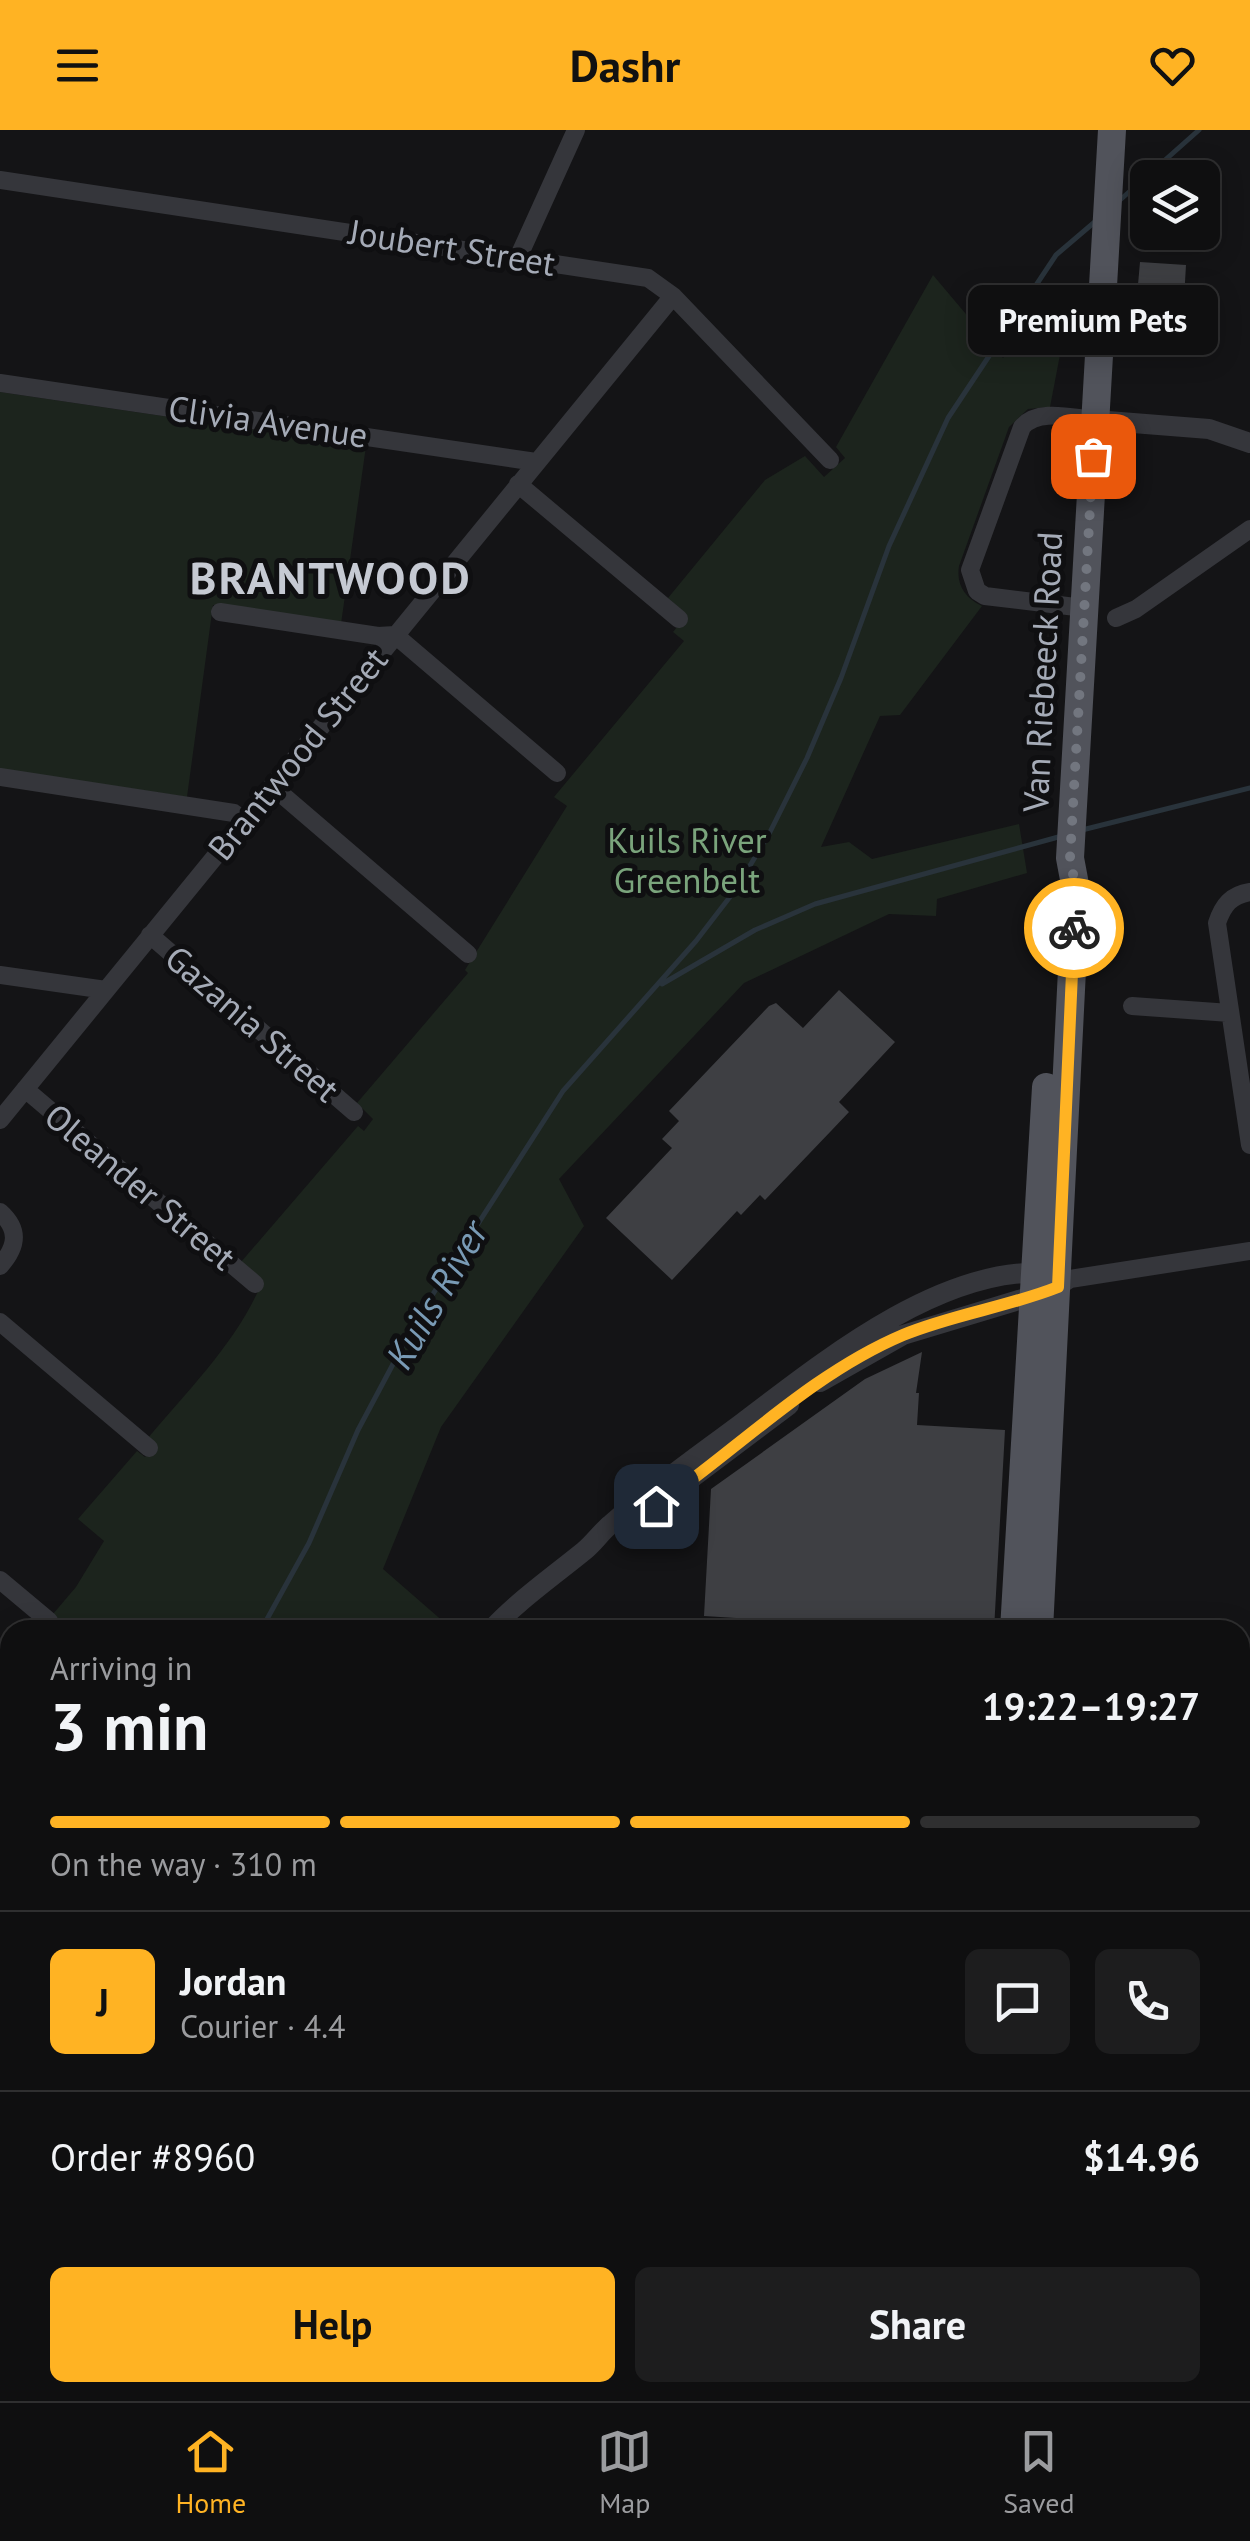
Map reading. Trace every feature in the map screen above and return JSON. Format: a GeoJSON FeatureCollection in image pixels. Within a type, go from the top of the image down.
{"type":"FeatureCollection","features":[{"type":"Feature","properties":{"kind":"main road","name":"Van Riebeeck Road"},"geometry":{"type":"LineString","coordinates":[[1039,1620],[1051,1282],[1058,887],[1070,858],[1074,804],[1112,130]]}},
{"type":"Feature","properties":{"kind":"main road","name":"Van Riebeeck Road"},"geometry":{"type":"LineString","coordinates":[[1015,1620],[1051,1282]]}},
{"type":"Feature","properties":{"kind":"street"},"geometry":{"type":"LineString","coordinates":[[518,258],[576,130]]}},
{"type":"Feature","properties":{"kind":"street","name":"Joubert Street"},"geometry":{"type":"LineString","coordinates":[[0,180],[648,278],[673,296],[830,460]]}},
{"type":"Feature","properties":{"kind":"street","name":"Brantwood Street"},"geometry":{"type":"LineString","coordinates":[[0,1120],[673,296]]}},
{"type":"Feature","properties":{"kind":"street","name":"Clivia Avenue"},"geometry":{"type":"LineString","coordinates":[[0,383],[536,462]]}},
{"type":"Feature","properties":{"kind":"street"},"geometry":{"type":"LineString","coordinates":[[1084,608],[985,596],[976,590],[970,570],[1022,427],[1030,418],[1209,429],[1250,443]]}},
{"type":"Feature","properties":{"kind":"street"},"geometry":{"type":"LineString","coordinates":[[518,484],[679,619]]}},
{"type":"Feature","properties":{"kind":"street"},"geometry":{"type":"LineString","coordinates":[[1116,618],[1250,529]]}},
{"type":"Feature","properties":{"kind":"street"},"geometry":{"type":"LineString","coordinates":[[220,612],[378,636],[395,635],[557,773]]}},
{"type":"Feature","properties":{"kind":"street"},"geometry":{"type":"LineString","coordinates":[[0,777],[234,812],[244,820]]}},
{"type":"Feature","properties":{"kind":"street"},"geometry":{"type":"LineString","coordinates":[[272,786],[468,954]]}},
{"type":"Feature","properties":{"kind":"street"},"geometry":{"type":"LineString","coordinates":[[1250,892],[1236,894],[1222,909],[1217,923],[1250,1145]]}},
{"type":"Feature","properties":{"kind":"street","name":"Gazania Street"},"geometry":{"type":"LineString","coordinates":[[150,936],[354,1112]]}},
{"type":"Feature","properties":{"kind":"street"},"geometry":{"type":"LineString","coordinates":[[0,975],[106,990]]}},
{"type":"Feature","properties":{"kind":"street"},"geometry":{"type":"LineString","coordinates":[[1132,1006],[1230,1012]]}},
{"type":"Feature","properties":{"kind":"street","name":"Oleander Street"},"geometry":{"type":"LineString","coordinates":[[26,1089],[255,1284]]}},
{"type":"Feature","properties":{"kind":"street"},"geometry":{"type":"LineString","coordinates":[[0,1212],[11,1222],[15,1237],[12,1252],[0,1266]]}},
{"type":"Feature","properties":{"kind":"street"},"geometry":{"type":"LineString","coordinates":[[588,1548],[634,1522],[803,1394],[871,1351],[1051,1282],[1250,1251]]}},
{"type":"Feature","properties":{"kind":"street"},"geometry":{"type":"LineString","coordinates":[[501,1620],[668,1478],[893,1319],[924,1301],[988,1277],[1051,1282]]}},
{"type":"Feature","properties":{"kind":"street"},"geometry":{"type":"LineString","coordinates":[[0,1322],[149,1448]]}},
{"type":"Feature","properties":{"kind":"street"},"geometry":{"type":"LineString","coordinates":[[0,1580],[47,1620]]}},
{"type":"Feature","properties":{"kind":"green space","name":"Kuils River Greenbelt"},"geometry":{"type":"Polygon","coordinates":[[[933,275],[1003,358],[1050,308],[1068,313],[1050,407],[1028,409],[1009,427],[959,566],[963,590],[982,606],[900,715],[880,716],[821,847],[849,842],[872,859],[1019,824],[1027,873],[937,899],[936,916],[889,914],[744,983],[559,1179],[584,1226],[441,1427],[383,1569],[442,1620],[58,1620],[53,1614],[76,1587],[104,1541],[78,1519],[137,1451],[145,1457],[155,1444],[148,1438],[212,1363],[253,1302],[263,1280],[241,1262],[358,1126],[364,1131],[373,1119],[357,1103],[468,973],[465,970],[567,806],[554,797],[684,641],[673,632],[687,615],[668,598],[765,480],[805,456],[824,477],[845,458],[836,447],[933,275]]]}},
{"type":"Feature","properties":{"kind":"green space"},"geometry":{"type":"Polygon","coordinates":[[[0,392],[366,446],[341,624],[213,605],[187,797],[0,769],[0,392]]]}},
{"type":"Feature","properties":{"kind":"building"},"geometry":{"type":"Polygon","coordinates":[[[1140,262],[1186,265],[1184,299],[1137,296],[1140,262]]]}},
{"type":"Feature","properties":{"kind":"building"},"geometry":{"type":"Polygon","coordinates":[[[839,990],[895,1042],[839,1102],[849,1112],[765,1200],[760,1195],[741,1215],[737,1211],[672,1280],[606,1218],[672,1148],[662,1139],[679,1121],[669,1111],[769,1006],[776,1003],[803,1028],[839,990]]]}},
{"type":"Feature","properties":{"kind":"building"},"geometry":{"type":"Polygon","coordinates":[[[922,1352],[916,1393],[917,1425],[1005,1430],[995,1620],[770,1620],[704,1616],[711,1489],[865,1379],[922,1352]]]}},
{"type":"Feature","properties":{"kind":"waterway"},"geometry":{"type":"LineString","coordinates":[[1120,200],[1199,130]]}},
{"type":"Feature","properties":{"kind":"waterway","name":"Kuils River"},"geometry":{"type":"LineString","coordinates":[[267,1620],[309,1543],[358,1430],[417,1319],[563,1091],[696,941],[736,889],[770,832],[807,758],[889,546],[948,418],[1056,255],[1097,220]]}},
{"type":"Feature","properties":{"kind":"waterway"},"geometry":{"type":"LineString","coordinates":[[1082,830],[1250,788]]}},
{"type":"Feature","properties":{"kind":"waterway"},"geometry":{"type":"LineString","coordinates":[[662,984],[755,930],[815,904],[1062,836]]}},
{"type":"Feature","properties":{"kind":"way so far"},"geometry":{"type":"LineString","coordinates":[[1074,928],[1076,890],[1070,858],[1093,456]]}},
{"type":"Feature","properties":{"kind":"place","name":"Premium Pets"},"geometry":{"type":"Point","coordinates":[1093,456]}},
{"type":"Feature","properties":{"kind":"district","name":"BRANTWOOD"},"geometry":{"type":"Point","coordinates":[331,578]}},
{"type":"Feature","properties":{"kind":"route"},"geometry":{"type":"LineString","coordinates":[[656,1506],[803,1394],[871,1351],[935,1324],[1058,1287],[1074,928]]}}]}
